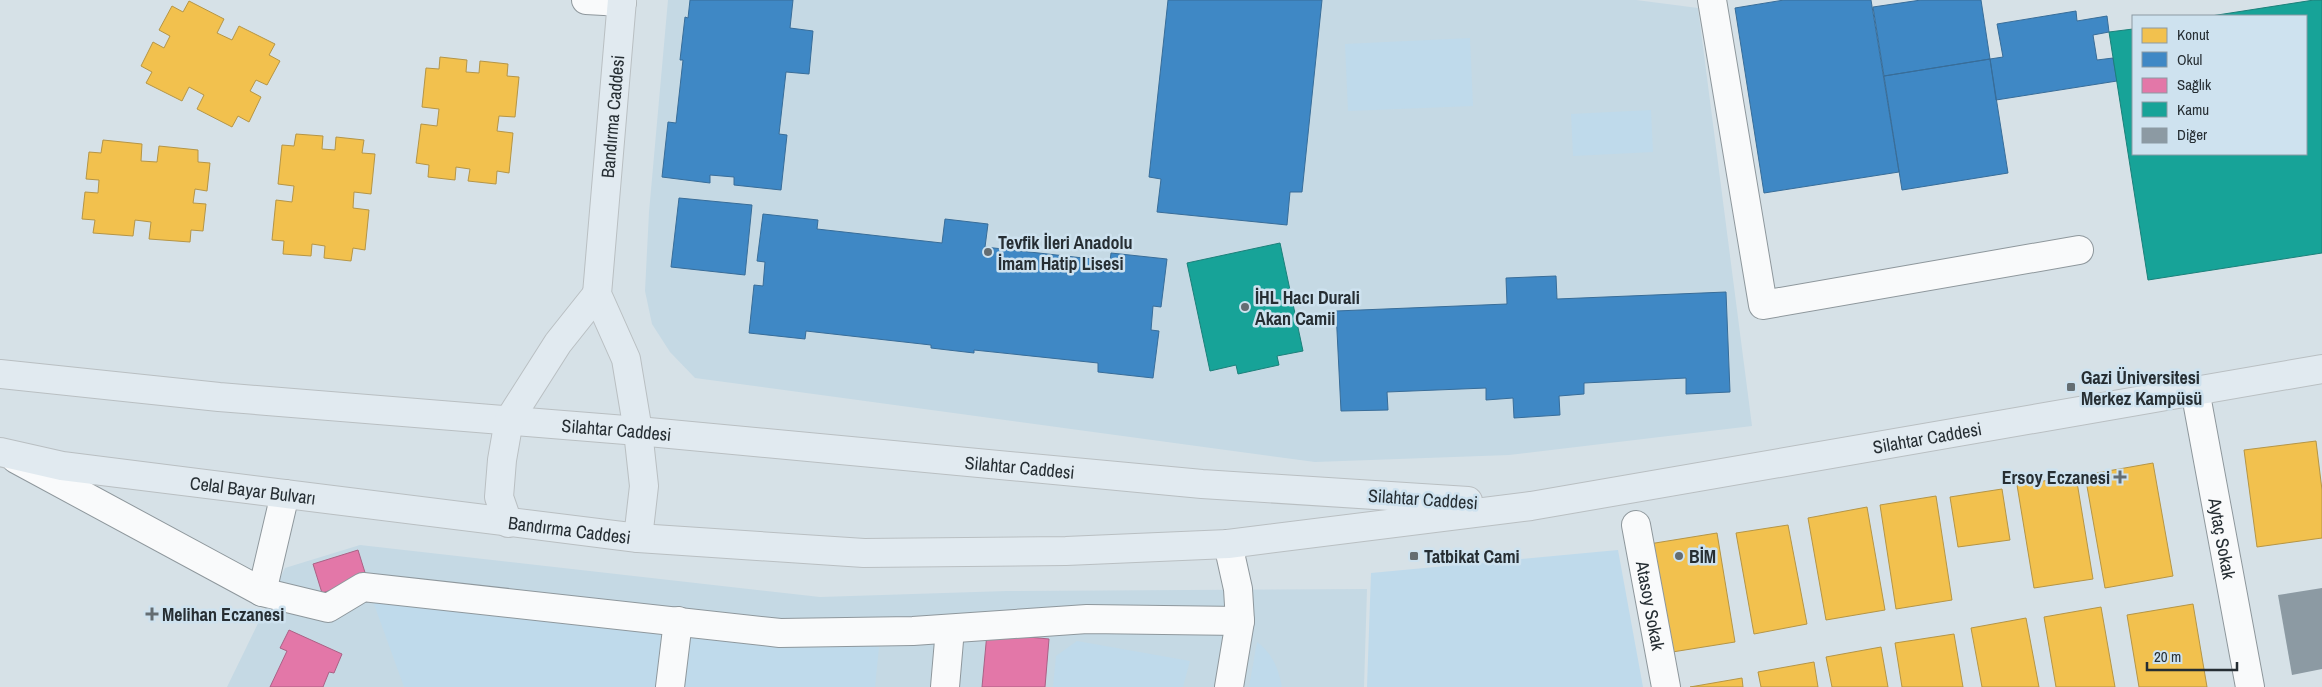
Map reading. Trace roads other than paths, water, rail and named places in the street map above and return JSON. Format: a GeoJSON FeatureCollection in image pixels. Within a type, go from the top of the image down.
{"type":"FeatureCollection","features":[{"type":"Feature","properties":{"kind":"main road","name":"Bandırma Caddesi"},"geometry":{"type":"LineString","coordinates":[[597,294],[558,343],[508,420],[499,497],[508,523],[638,538],[644,486],[638,431],[626,359],[597,294],[622,1]]}},
{"type":"Feature","properties":{"kind":"main road","name":"Silahtar Caddesi"},"geometry":{"type":"LineString","coordinates":[[638,538],[864,552],[1066,551],[1228,544],[1532,506],[2322,369]]}},
{"type":"Feature","properties":{"kind":"main road"},"geometry":{"type":"LineString","coordinates":[[0,374],[219,397],[508,420]]}},
{"type":"Feature","properties":{"kind":"main road","name":"Silahtar Caddesi"},"geometry":{"type":"LineString","coordinates":[[508,420],[1202,484],[1532,506]]}},
{"type":"Feature","properties":{"kind":"main road","name":"Celal Bayar Bulvarı"},"geometry":{"type":"LineString","coordinates":[[2,453],[62,466],[508,523]]}},
{"type":"Feature","properties":{"kind":"street"},"geometry":{"type":"LineString","coordinates":[[586,0],[622,1]]}},
{"type":"Feature","properties":{"kind":"street"},"geometry":{"type":"LineString","coordinates":[[1712,0],[1763,305],[2079,250]]}},
{"type":"Feature","properties":{"kind":"street","name":"Aytaç Sokak"},"geometry":{"type":"LineString","coordinates":[[2195,390],[2250,687]]}},
{"type":"Feature","properties":{"kind":"street"},"geometry":{"type":"LineString","coordinates":[[2,453],[262,592],[328,608],[363,587],[780,633],[950,629],[1087,619],[1240,621]]}},
{"type":"Feature","properties":{"kind":"street"},"geometry":{"type":"LineString","coordinates":[[262,592],[285,494]]}},
{"type":"Feature","properties":{"kind":"street","name":"Atasoy Sokak"},"geometry":{"type":"LineString","coordinates":[[1636,524],[1666,687]]}},
{"type":"Feature","properties":{"kind":"street"},"geometry":{"type":"LineString","coordinates":[[1228,544],[1238,589],[1240,621],[1229,687]]}},
{"type":"Feature","properties":{"kind":"street"},"geometry":{"type":"LineString","coordinates":[[670,687],[678,621]]}},
{"type":"Feature","properties":{"kind":"street"},"geometry":{"type":"LineString","coordinates":[[945,687],[950,629]]}},
{"type":"Feature","properties":{"kind":"place","name":"Tevfik İleri Anadolu İmam Hatip Lisesi"},"geometry":{"type":"Point","coordinates":[988,252]}},
{"type":"Feature","properties":{"kind":"place","name":"İHL Hacı Durali Akan Camii"},"geometry":{"type":"Point","coordinates":[1245,307]}},
{"type":"Feature","properties":{"kind":"place","name":"Gazi Üniversitesi Merkez Kampüsü"},"geometry":{"type":"Point","coordinates":[2071,387]}},
{"type":"Feature","properties":{"kind":"place","name":"Ersoy Eczanesi"},"geometry":{"type":"Point","coordinates":[2120,477]}},
{"type":"Feature","properties":{"kind":"place","name":"Tatbikat Cami"},"geometry":{"type":"Point","coordinates":[1414,556]}},
{"type":"Feature","properties":{"kind":"place","name":"BİM"},"geometry":{"type":"Point","coordinates":[1679,556]}},
{"type":"Feature","properties":{"kind":"place","name":"Melihan Eczanesi"},"geometry":{"type":"Point","coordinates":[152,614]}}]}
